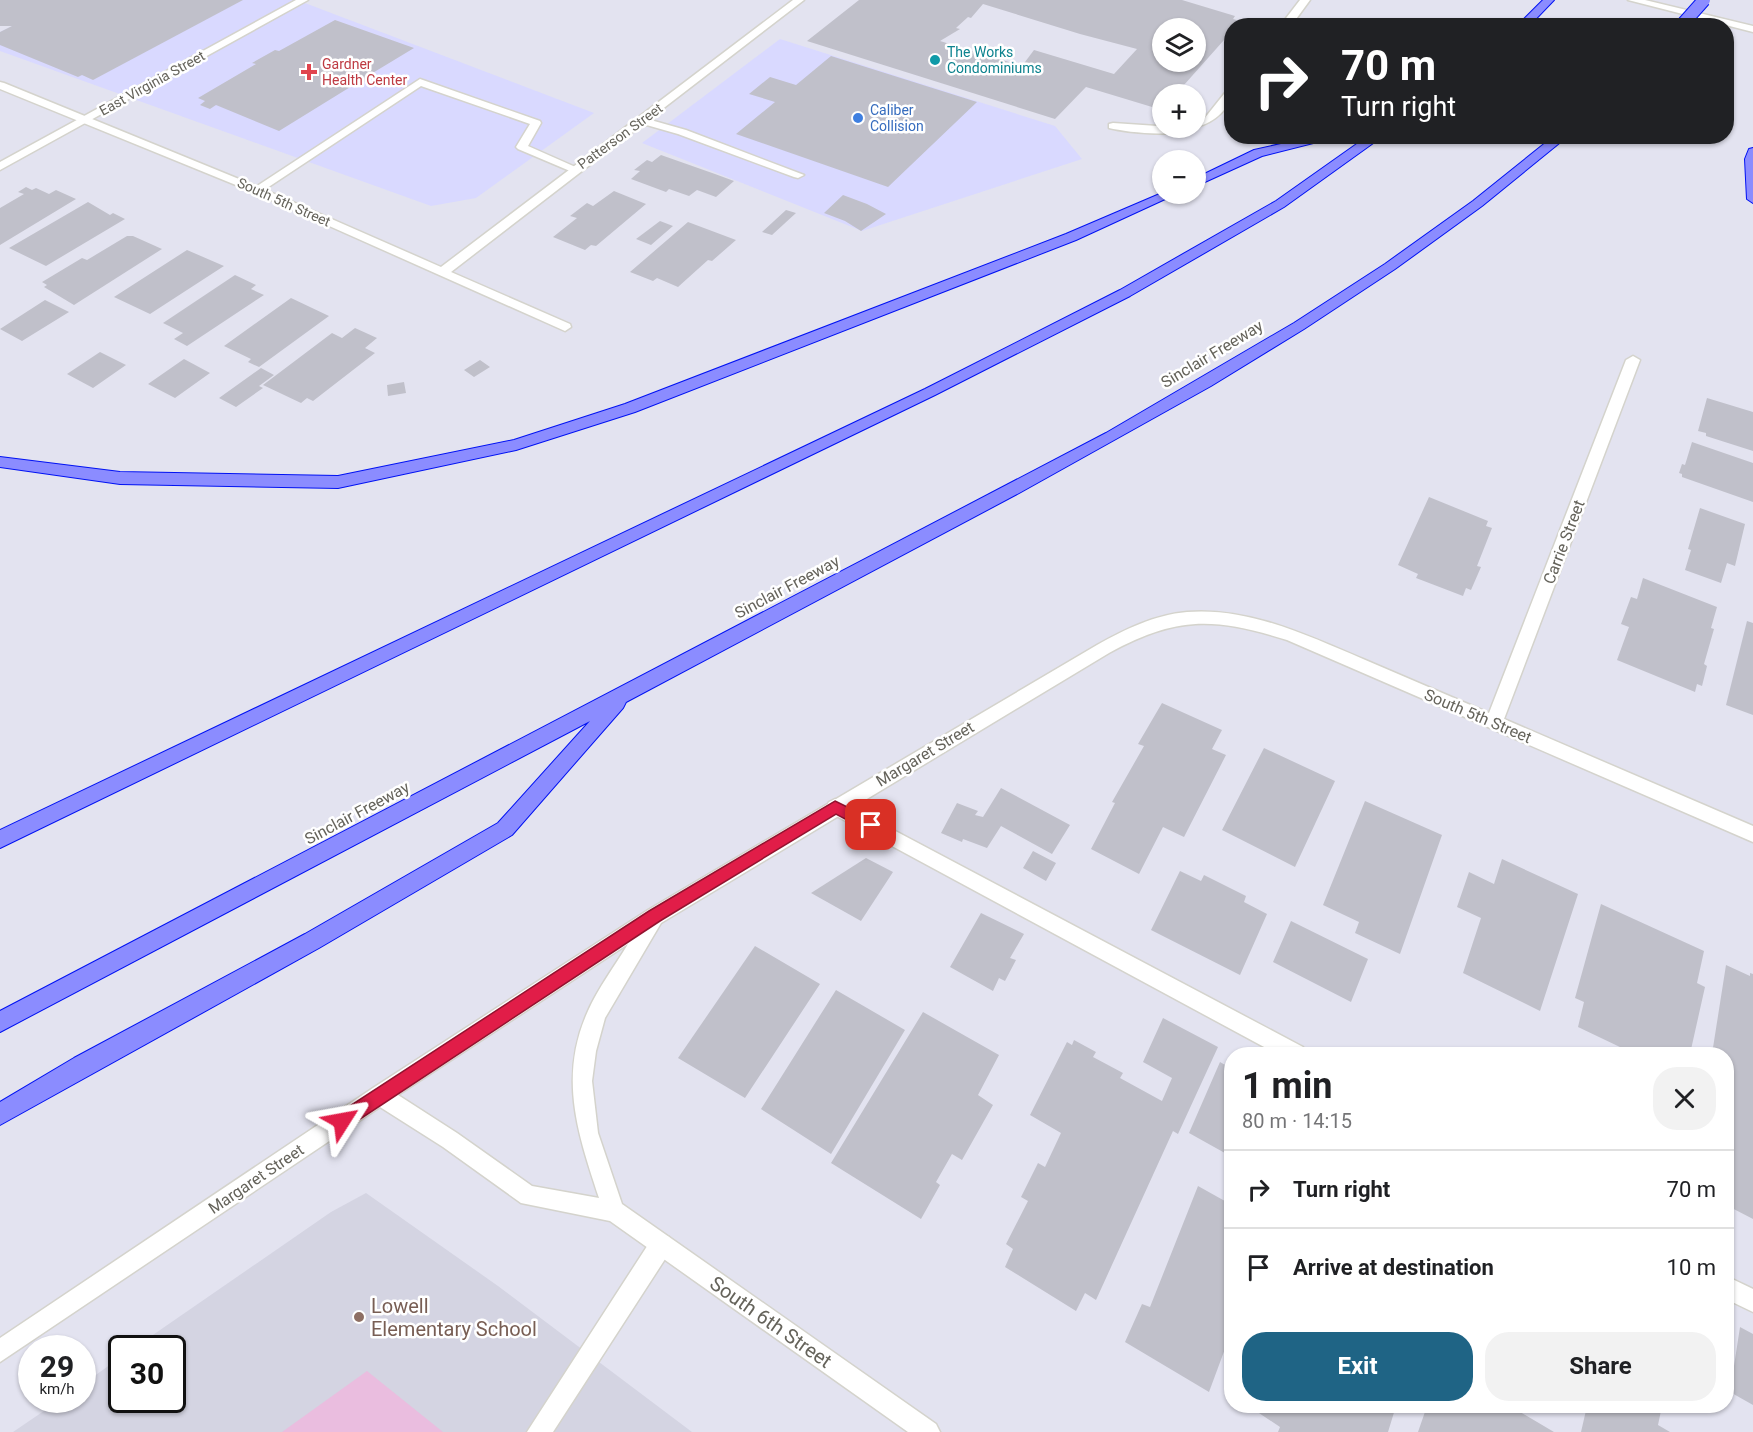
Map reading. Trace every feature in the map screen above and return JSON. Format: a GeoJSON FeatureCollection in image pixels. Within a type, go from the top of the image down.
{"type":"FeatureCollection","features":[{"type":"Feature","properties":{"kind":"highway"},"geometry":{"type":"LineString","coordinates":[[1531,18],[1549,0]]}},
{"type":"Feature","properties":{"kind":"highway"},"geometry":{"type":"LineString","coordinates":[[1689,18],[1704,0]]}},
{"type":"Feature","properties":{"kind":"highway"},"geometry":{"type":"LineString","coordinates":[[1206,177],[1258,153],[1299,144]]}},
{"type":"Feature","properties":{"kind":"highway"},"geometry":{"type":"LineString","coordinates":[[0,839],[930,392],[1104,304],[1280,204],[1366,144]]}},
{"type":"Feature","properties":{"kind":"highway","name":"Sinclair Freeway"},"geometry":{"type":"LineString","coordinates":[[0,1022],[1028,482],[1223,372],[1390,267],[1517,175],[1553,144]]}},
{"type":"Feature","properties":{"kind":"highway"},"geometry":{"type":"LineString","coordinates":[[1753,152],[1751,179],[1753,199]]}},
{"type":"Feature","properties":{"kind":"highway"},"geometry":{"type":"LineString","coordinates":[[0,462],[120,478],[338,482],[516,445],[641,404],[1071,237],[1152,202]]}},
{"type":"Feature","properties":{"kind":"highway"},"geometry":{"type":"LineString","coordinates":[[0,1114],[82,1066],[312,941],[505,829],[624,694]]}},
{"type":"Feature","properties":{"kind":"street","name":"East Virginia Street"},"geometry":{"type":"LineString","coordinates":[[0,167],[303,0]]}},
{"type":"Feature","properties":{"kind":"street","name":"Patterson Street"},"geometry":{"type":"LineString","coordinates":[[441,273],[574,169],[665,103],[799,0]]}},
{"type":"Feature","properties":{"kind":"street"},"geometry":{"type":"LineString","coordinates":[[1291,18],[1305,0]]}},
{"type":"Feature","properties":{"kind":"street"},"geometry":{"type":"LineString","coordinates":[[1633,0],[1707,18]]}},
{"type":"Feature","properties":{"kind":"street"},"geometry":{"type":"LineString","coordinates":[[1734,24],[1753,29]]}},
{"type":"Feature","properties":{"kind":"street"},"geometry":{"type":"LineString","coordinates":[[257,190],[420,82],[536,123],[522,147],[574,169]]}},
{"type":"Feature","properties":{"kind":"street","name":"South 5th Street"},"geometry":{"type":"LineString","coordinates":[[0,85],[257,190],[565,327]]}},
{"type":"Feature","properties":{"kind":"street"},"geometry":{"type":"LineString","coordinates":[[1206,122],[1224,101]]}},
{"type":"Feature","properties":{"kind":"street"},"geometry":{"type":"LineString","coordinates":[[640,120],[682,132],[798,176]]}},
{"type":"Feature","properties":{"kind":"street"},"geometry":{"type":"LineString","coordinates":[[1113,126],[1152,130]]}},
{"type":"Feature","properties":{"kind":"street","name":"Carrie Street"},"geometry":{"type":"LineString","coordinates":[[1494,723],[1633,360]]}},
{"type":"Feature","properties":{"kind":"street","name":"South 5th Street"},"geometry":{"type":"LineString","coordinates":[[1198,617],[1245,620],[1292,636],[1753,834]]}},
{"type":"Feature","properties":{"kind":"street","name":"Margaret Street"},"geometry":{"type":"LineString","coordinates":[[0,1351],[380,1095],[655,916],[1103,649],[1149,626],[1198,617]]}},
{"type":"Feature","properties":{"kind":"street"},"geometry":{"type":"LineString","coordinates":[[835,807],[1283,1047]]}},
{"type":"Feature","properties":{"kind":"street"},"geometry":{"type":"LineString","coordinates":[[614,1211],[588,1133],[582,1081],[586,1051],[596,1015],[655,916]]}},
{"type":"Feature","properties":{"kind":"street","name":"South 6th Street"},"geometry":{"type":"LineString","coordinates":[[380,1095],[450,1140],[528,1196],[614,1211],[928,1432]]}},
{"type":"Feature","properties":{"kind":"street"},"geometry":{"type":"LineString","coordinates":[[539,1432],[662,1245]]}},
{"type":"Feature","properties":{"kind":"street"},"geometry":{"type":"LineString","coordinates":[[1734,1291],[1753,1301]]}},
{"type":"Feature","properties":{"kind":"shaded area"},"geometry":{"type":"Polygon","coordinates":[[[66,0],[297,0],[594,113],[476,198],[431,206],[0,51],[0,32],[66,0]]]}},
{"type":"Feature","properties":{"kind":"shaded area"},"geometry":{"type":"Polygon","coordinates":[[[780,39],[1055,126],[1082,159],[862,231],[642,143],[780,39]]]}},
{"type":"Feature","properties":{"kind":"shaded area","name":"Lowell Elementary School"},"geometry":{"type":"Polygon","coordinates":[[[366,1193],[498,1286],[692,1432],[13,1432],[41,1413],[96,1413],[96,1375],[108,1366],[108,1413],[186,1413],[186,1335],[153,1335],[331,1212],[366,1193]]]}},
{"type":"Feature","properties":{"kind":"shaded area"},"geometry":{"type":"Polygon","coordinates":[[[367,1371],[443,1432],[282,1432],[367,1371]]]}},
{"type":"Feature","properties":{"kind":"building"},"geometry":{"type":"Polygon","coordinates":[[[0,0],[243,0],[93,80],[82,75],[78,77],[0,45],[0,32],[12,26],[0,26],[0,0]]]}},
{"type":"Feature","properties":{"kind":"building","name":"The Works Condominiums"},"geometry":{"type":"Polygon","coordinates":[[[859,0],[1182,0],[1235,16],[1224,18],[1224,40],[1206,60],[1206,18],[1152,18],[1152,72],[1196,72],[1185,84],[1152,84],[1152,107],[1086,87],[1055,119],[807,41],[859,0]],[[983,4],[971,18],[968,17],[956,28],[960,29],[940,41],[1022,66],[1034,50],[1114,74],[1137,49],[983,4]]]}},
{"type":"Feature","properties":{"kind":"building","name":"Gardner Health Center"},"geometry":{"type":"Polygon","coordinates":[[[335,20],[414,48],[371,74],[375,76],[364,82],[360,81],[279,131],[216,105],[210,109],[200,105],[205,101],[198,98],[256,64],[252,63],[335,20]]]}},
{"type":"Feature","properties":{"kind":"building","name":"Caliber Collision"},"geometry":{"type":"Polygon","coordinates":[[[831,56],[977,102],[888,187],[736,134],[775,102],[749,94],[770,77],[796,85],[831,56]]]}},
{"type":"Feature","properties":{"kind":"building"},"geometry":{"type":"Polygon","coordinates":[[[661,155],[734,181],[716,197],[697,190],[689,196],[669,189],[666,192],[631,179],[640,171],[634,170],[647,160],[652,162],[661,155]]]}},
{"type":"Feature","properties":{"kind":"building"},"geometry":{"type":"Polygon","coordinates":[[[26,187],[32,190],[36,188],[49,194],[56,190],[76,199],[0,245],[0,208],[24,194],[18,192],[26,187]]]}},
{"type":"Feature","properties":{"kind":"building"},"geometry":{"type":"Polygon","coordinates":[[[614,191],[646,204],[596,246],[591,245],[585,250],[553,237],[577,218],[570,216],[587,203],[593,206],[614,191]]]}},
{"type":"Feature","properties":{"kind":"building"},"geometry":{"type":"Polygon","coordinates":[[[843,195],[886,214],[861,231],[845,221],[824,213],[843,195]]]}},
{"type":"Feature","properties":{"kind":"building"},"geometry":{"type":"Polygon","coordinates":[[[88,202],[110,215],[113,213],[125,219],[46,266],[9,248],[88,202]]]}},
{"type":"Feature","properties":{"kind":"building"},"geometry":{"type":"Polygon","coordinates":[[[786,210],[796,213],[772,235],[762,232],[786,210]]]}},
{"type":"Feature","properties":{"kind":"building"},"geometry":{"type":"Polygon","coordinates":[[[660,221],[673,226],[651,245],[636,239],[660,221]]]}},
{"type":"Feature","properties":{"kind":"building"},"geometry":{"type":"Polygon","coordinates":[[[688,222],[736,240],[712,261],[708,260],[678,287],[657,278],[653,281],[630,272],[688,222]]]}},
{"type":"Feature","properties":{"kind":"building"},"geometry":{"type":"Polygon","coordinates":[[[127,236],[133,236],[162,249],[74,305],[44,287],[47,285],[42,282],[82,258],[87,260],[127,236]]]}},
{"type":"Feature","properties":{"kind":"building"},"geometry":{"type":"Polygon","coordinates":[[[187,250],[224,266],[150,314],[114,297],[187,250]]]}},
{"type":"Feature","properties":{"kind":"building"},"geometry":{"type":"Polygon","coordinates":[[[235,275],[256,285],[251,289],[264,295],[187,346],[174,339],[183,333],[163,323],[235,275]]]}},
{"type":"Feature","properties":{"kind":"building"},"geometry":{"type":"Polygon","coordinates":[[[291,298],[329,316],[259,367],[248,362],[251,359],[224,346],[291,298]]]}},
{"type":"Feature","properties":{"kind":"building"},"geometry":{"type":"Polygon","coordinates":[[[45,300],[69,312],[22,341],[0,329],[45,300]]]}},
{"type":"Feature","properties":{"kind":"building"},"geometry":{"type":"Polygon","coordinates":[[[355,328],[377,338],[365,348],[375,353],[313,401],[307,398],[301,403],[263,385],[332,333],[342,338],[355,328]]]}},
{"type":"Feature","properties":{"kind":"building"},"geometry":{"type":"Polygon","coordinates":[[[100,352],[126,365],[93,388],[67,374],[100,352]]]}},
{"type":"Feature","properties":{"kind":"building"},"geometry":{"type":"Polygon","coordinates":[[[184,359],[210,373],[175,398],[148,384],[184,359]]]}},
{"type":"Feature","properties":{"kind":"building"},"geometry":{"type":"Polygon","coordinates":[[[480,360],[490,367],[474,377],[464,370],[480,360]]]}},
{"type":"Feature","properties":{"kind":"building"},"geometry":{"type":"Polygon","coordinates":[[[261,368],[274,375],[259,386],[263,388],[236,407],[219,398],[261,368]]]}},
{"type":"Feature","properties":{"kind":"building"},"geometry":{"type":"Polygon","coordinates":[[[404,382],[406,393],[388,396],[387,385],[404,382]]]}},
{"type":"Feature","properties":{"kind":"building"},"geometry":{"type":"Polygon","coordinates":[[[1707,398],[1753,412],[1753,451],[1706,436],[1706,433],[1698,431],[1707,398]]]}},
{"type":"Feature","properties":{"kind":"building"},"geometry":{"type":"Polygon","coordinates":[[[1692,442],[1753,463],[1753,502],[1682,477],[1679,473],[1682,464],[1685,465],[1692,442]]]}},
{"type":"Feature","properties":{"kind":"building"},"geometry":{"type":"Polygon","coordinates":[[[1429,497],[1488,521],[1486,526],[1492,528],[1477,566],[1481,567],[1471,590],[1466,588],[1463,596],[1416,578],[1418,574],[1398,565],[1429,497]]]}},
{"type":"Feature","properties":{"kind":"building"},"geometry":{"type":"Polygon","coordinates":[[[1700,508],[1745,524],[1735,566],[1727,563],[1721,583],[1685,570],[1691,550],[1688,549],[1700,508]]]}},
{"type":"Feature","properties":{"kind":"building"},"geometry":{"type":"Polygon","coordinates":[[[1643,578],[1717,607],[1711,628],[1714,629],[1704,664],[1707,666],[1702,686],[1697,684],[1695,692],[1617,660],[1629,627],[1621,624],[1631,597],[1637,599],[1643,578]]]}},
{"type":"Feature","properties":{"kind":"building"},"geometry":{"type":"Polygon","coordinates":[[[1747,621],[1753,623],[1753,715],[1726,705],[1747,621]]]}},
{"type":"Feature","properties":{"kind":"building"},"geometry":{"type":"Polygon","coordinates":[[[1162,703],[1222,730],[1212,749],[1226,755],[1184,837],[1163,827],[1139,874],[1091,849],[1115,803],[1112,802],[1144,746],[1138,744],[1162,703]]]}},
{"type":"Feature","properties":{"kind":"building"},"geometry":{"type":"Polygon","coordinates":[[[1264,748],[1335,781],[1295,867],[1222,830],[1264,748]]]}},
{"type":"Feature","properties":{"kind":"building"},"geometry":{"type":"Polygon","coordinates":[[[1001,788],[1070,825],[1052,854],[1001,826],[987,848],[963,839],[962,842],[941,833],[957,803],[978,811],[975,815],[983,817],[1001,788]]]}},
{"type":"Feature","properties":{"kind":"building"},"geometry":{"type":"Polygon","coordinates":[[[1365,801],[1442,835],[1400,954],[1355,933],[1359,922],[1323,905],[1365,801]]]}},
{"type":"Feature","properties":{"kind":"building"},"geometry":{"type":"Polygon","coordinates":[[[1033,851],[1056,863],[1046,881],[1023,868],[1033,851]]]}},
{"type":"Feature","properties":{"kind":"building"},"geometry":{"type":"Polygon","coordinates":[[[866,858],[893,872],[861,921],[811,893],[866,858]]]}},
{"type":"Feature","properties":{"kind":"building"},"geometry":{"type":"Polygon","coordinates":[[[1502,859],[1578,894],[1540,1011],[1463,973],[1481,918],[1457,907],[1469,872],[1494,884],[1502,859]]]}},
{"type":"Feature","properties":{"kind":"building"},"geometry":{"type":"Polygon","coordinates":[[[1180,871],[1201,881],[1204,875],[1246,896],[1244,902],[1267,914],[1240,975],[1151,930],[1180,871]]]}},
{"type":"Feature","properties":{"kind":"building"},"geometry":{"type":"Polygon","coordinates":[[[1601,904],[1704,951],[1697,983],[1705,987],[1692,1047],[1620,1047],[1578,1027],[1584,1002],[1575,998],[1601,904]]]}},
{"type":"Feature","properties":{"kind":"building"},"geometry":{"type":"Polygon","coordinates":[[[981,913],[1024,934],[1010,958],[1016,960],[1005,981],[999,978],[993,991],[950,967],[981,913]]]}},
{"type":"Feature","properties":{"kind":"building"},"geometry":{"type":"Polygon","coordinates":[[[1291,921],[1368,959],[1351,1002],[1273,962],[1291,921]]]}},
{"type":"Feature","properties":{"kind":"building"},"geometry":{"type":"Polygon","coordinates":[[[755,946],[820,984],[745,1098],[678,1058],[755,946]]]}},
{"type":"Feature","properties":{"kind":"building"},"geometry":{"type":"Polygon","coordinates":[[[1726,965],[1750,976],[1750,973],[1753,974],[1753,1219],[1734,1209],[1734,1047],[1713,1047],[1726,965]]]}},
{"type":"Feature","properties":{"kind":"building"},"geometry":{"type":"Polygon","coordinates":[[[836,990],[905,1030],[831,1154],[761,1109],[836,990]]]}},
{"type":"Feature","properties":{"kind":"building"},"geometry":{"type":"Polygon","coordinates":[[[923,1012],[999,1055],[978,1095],[993,1105],[962,1160],[952,1154],[936,1182],[940,1185],[921,1219],[831,1163],[923,1012]]]}},
{"type":"Feature","properties":{"kind":"building"},"geometry":{"type":"Polygon","coordinates":[[[1163,1018],[1218,1047],[1178,1134],[1173,1131],[1096,1300],[1085,1293],[1076,1311],[1005,1267],[1013,1249],[1006,1244],[1028,1201],[1021,1197],[1038,1163],[1045,1167],[1061,1133],[1030,1115],[1067,1042],[1072,1045],[1074,1040],[1096,1052],[1093,1057],[1123,1073],[1120,1078],[1162,1101],[1172,1078],[1143,1062],[1163,1018]]]}},
{"type":"Feature","properties":{"kind":"building"},"geometry":{"type":"Polygon","coordinates":[[[1220,1062],[1224,1064],[1224,1153],[1189,1133],[1220,1062]]]}},
{"type":"Feature","properties":{"kind":"building"},"geometry":{"type":"Polygon","coordinates":[[[1198,1186],[1224,1201],[1224,1352],[1209,1392],[1125,1342],[1142,1304],[1150,1307],[1198,1186]]]}},
{"type":"Feature","properties":{"kind":"building"},"geometry":{"type":"Polygon","coordinates":[[[1740,1327],[1753,1334],[1753,1405],[1734,1394],[1734,1366],[1740,1327]]]}},
{"type":"Feature","properties":{"kind":"building"},"geometry":{"type":"Polygon","coordinates":[[[1259,1413],[1394,1413],[1388,1432],[1278,1432],[1280,1427],[1259,1413]]]}},
{"type":"Feature","properties":{"kind":"building"},"geometry":{"type":"Polygon","coordinates":[[[1425,1413],[1522,1413],[1554,1432],[1418,1432],[1425,1413]]]}},
{"type":"Feature","properties":{"kind":"building"},"geometry":{"type":"Polygon","coordinates":[[[1585,1413],[1661,1413],[1658,1425],[1670,1432],[1581,1432],[1585,1413]]]}},
{"type":"Feature","properties":{"kind":"place","name":"The Works Condominiums"},"geometry":{"type":"Point","coordinates":[935,60]}},
{"type":"Feature","properties":{"kind":"place","name":"Gardner Health Center"},"geometry":{"type":"Point","coordinates":[309,72]}},
{"type":"Feature","properties":{"kind":"place","name":"Caliber Collision"},"geometry":{"type":"Point","coordinates":[858,118]}},
{"type":"Feature","properties":{"kind":"place","name":"Lowell Elementary School"},"geometry":{"type":"Point","coordinates":[359,1317]}},
{"type":"Feature","properties":{"kind":"route"},"geometry":{"type":"LineString","coordinates":[[342,1121],[655,916],[835,807],[871,825]]}}]}
